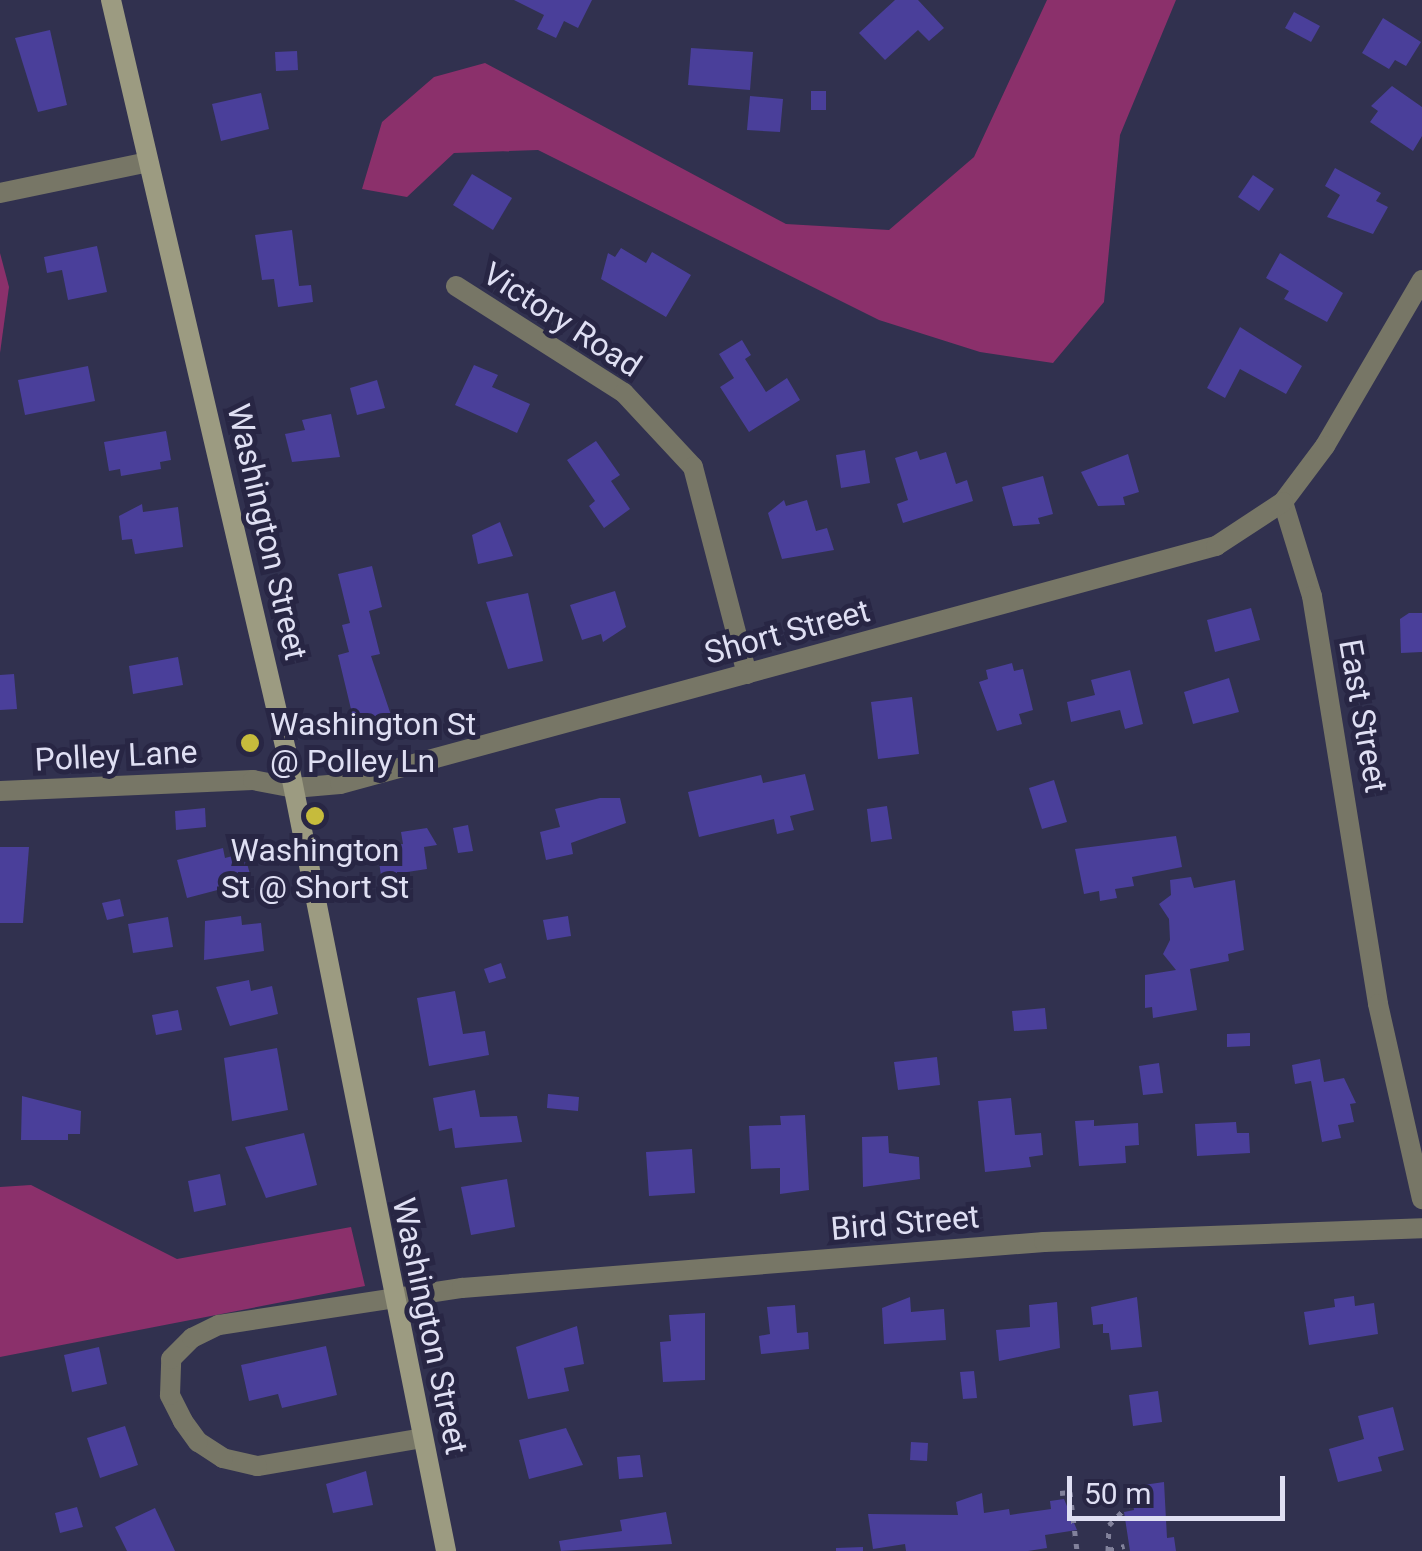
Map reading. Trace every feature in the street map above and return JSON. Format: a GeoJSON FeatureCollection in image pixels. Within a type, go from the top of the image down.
{"type":"FeatureCollection","features":[{"type":"Feature","properties":{"kind":"main road","name":"Washington Street"},"geometry":{"type":"LineString","coordinates":[[111,0],[294,788],[446,1551]]}},
{"type":"Feature","properties":{"kind":"street"},"geometry":{"type":"LineString","coordinates":[[0,193],[148,162]]}},
{"type":"Feature","properties":{"kind":"street"},"geometry":{"type":"LineString","coordinates":[[1283,502],[1326,446],[1422,280]]}},
{"type":"Feature","properties":{"kind":"street","name":"Victory Road"},"geometry":{"type":"LineString","coordinates":[[456,286],[624,392],[693,467],[747,674]]}},
{"type":"Feature","properties":{"kind":"street","name":"Short Street"},"geometry":{"type":"LineString","coordinates":[[294,788],[340,784],[1216,546],[1283,502]]}},
{"type":"Feature","properties":{"kind":"street","name":"East Street"},"geometry":{"type":"LineString","coordinates":[[1283,502],[1312,596],[1378,1004],[1422,1199]]}},
{"type":"Feature","properties":{"kind":"street","name":"Polley Lane"},"geometry":{"type":"LineString","coordinates":[[0,791],[253,780],[294,788]]}},
{"type":"Feature","properties":{"kind":"street","name":"Bird Street"},"geometry":{"type":"LineString","coordinates":[[423,1438],[257,1466],[223,1458],[198,1442],[170,1395],[171,1359],[192,1338],[219,1326],[394,1302],[462,1288],[1044,1242],[1422,1228]]}},
{"type":"Feature","properties":{"kind":"path"},"geometry":{"type":"LineString","coordinates":[[1060,1494],[1070,1492],[1077,1551]]}},
{"type":"Feature","properties":{"kind":"path"},"geometry":{"type":"LineString","coordinates":[[1124,1546],[1108,1550],[1109,1526],[1130,1503]]}},
{"type":"Feature","properties":{"kind":"shaded area"},"geometry":{"type":"Polygon","coordinates":[[[1047,0],[1176,0],[1120,135],[1104,302],[1053,363],[980,352],[879,320],[538,150],[454,153],[407,197],[362,189],[382,122],[434,77],[485,63],[786,224],[889,230],[974,157],[1047,0]]]}},
{"type":"Feature","properties":{"kind":"shaded area"},"geometry":{"type":"Polygon","coordinates":[[[0,253],[9,287],[0,353],[0,253]]]}},
{"type":"Feature","properties":{"kind":"shaded area"},"geometry":{"type":"Polygon","coordinates":[[[31,1185],[177,1259],[351,1227],[365,1286],[0,1357],[0,1187],[31,1185]]]}},
{"type":"Feature","properties":{"kind":"building"},"geometry":{"type":"Polygon","coordinates":[[[514,0],[592,0],[578,28],[564,21],[556,38],[537,29],[544,15],[514,0]]]}},
{"type":"Feature","properties":{"kind":"building"},"geometry":{"type":"Polygon","coordinates":[[[895,0],[918,0],[944,28],[929,41],[918,30],[885,60],[859,33],[895,0]]]}},
{"type":"Feature","properties":{"kind":"building"},"geometry":{"type":"Polygon","coordinates":[[[1294,12],[1320,26],[1311,42],[1285,28],[1294,12]]]}},
{"type":"Feature","properties":{"kind":"building"},"geometry":{"type":"Polygon","coordinates":[[[1383,18],[1421,42],[1406,66],[1395,60],[1389,69],[1362,53],[1383,18]]]}},
{"type":"Feature","properties":{"kind":"building"},"geometry":{"type":"Polygon","coordinates":[[[50,30],[67,105],[38,112],[15,38],[50,30]]]}},
{"type":"Feature","properties":{"kind":"building"},"geometry":{"type":"Polygon","coordinates":[[[691,48],[753,52],[750,90],[688,85],[691,48]]]}},
{"type":"Feature","properties":{"kind":"building"},"geometry":{"type":"Polygon","coordinates":[[[297,51],[298,70],[276,71],[275,52],[297,51]]]}},
{"type":"Feature","properties":{"kind":"building"},"geometry":{"type":"Polygon","coordinates":[[[1392,86],[1422,107],[1422,136],[1413,151],[1370,122],[1378,111],[1371,106],[1392,86]]]}},
{"type":"Feature","properties":{"kind":"building"},"geometry":{"type":"Polygon","coordinates":[[[811,91],[826,91],[826,110],[811,110],[811,91]]]}},
{"type":"Feature","properties":{"kind":"building"},"geometry":{"type":"Polygon","coordinates":[[[261,93],[269,129],[221,141],[212,104],[261,93]]]}},
{"type":"Feature","properties":{"kind":"building"},"geometry":{"type":"Polygon","coordinates":[[[750,96],[783,99],[780,132],[747,130],[750,96]]]}},
{"type":"Feature","properties":{"kind":"building"},"geometry":{"type":"Polygon","coordinates":[[[1335,168],[1381,193],[1376,201],[1388,207],[1373,234],[1327,217],[1340,195],[1325,186],[1335,168]]]}},
{"type":"Feature","properties":{"kind":"building"},"geometry":{"type":"Polygon","coordinates":[[[472,174],[512,198],[493,230],[453,205],[472,174]]]}},
{"type":"Feature","properties":{"kind":"building"},"geometry":{"type":"Polygon","coordinates":[[[1253,175],[1274,189],[1259,211],[1238,197],[1253,175]]]}},
{"type":"Feature","properties":{"kind":"building"},"geometry":{"type":"Polygon","coordinates":[[[292,230],[299,286],[311,285],[313,302],[278,307],[274,279],[262,280],[255,235],[292,230]]]}},
{"type":"Feature","properties":{"kind":"building"},"geometry":{"type":"Polygon","coordinates":[[[97,246],[107,292],[68,300],[62,270],[47,273],[44,257],[97,246]]]}},
{"type":"Feature","properties":{"kind":"building"},"geometry":{"type":"Polygon","coordinates":[[[621,248],[646,263],[652,252],[691,275],[666,317],[601,279],[608,253],[615,257],[621,248]]]}},
{"type":"Feature","properties":{"kind":"building"},"geometry":{"type":"Polygon","coordinates":[[[1280,253],[1343,293],[1327,322],[1284,299],[1289,291],[1266,278],[1280,253]]]}},
{"type":"Feature","properties":{"kind":"building"},"geometry":{"type":"Polygon","coordinates":[[[1240,327],[1302,366],[1286,394],[1240,369],[1225,398],[1207,388],[1240,327]]]}},
{"type":"Feature","properties":{"kind":"building"},"geometry":{"type":"Polygon","coordinates":[[[742,340],[751,355],[745,359],[766,392],[787,378],[800,400],[749,432],[720,387],[734,378],[719,354],[742,340]]]}},
{"type":"Feature","properties":{"kind":"building"},"geometry":{"type":"Polygon","coordinates":[[[474,365],[498,375],[492,387],[530,404],[517,433],[455,405],[474,365]]]}},
{"type":"Feature","properties":{"kind":"building"},"geometry":{"type":"Polygon","coordinates":[[[88,366],[95,401],[25,415],[18,380],[88,366]]]}},
{"type":"Feature","properties":{"kind":"building"},"geometry":{"type":"Polygon","coordinates":[[[377,380],[385,408],[357,415],[350,388],[377,380]]]}},
{"type":"Feature","properties":{"kind":"building"},"geometry":{"type":"Polygon","coordinates":[[[331,414],[340,457],[292,462],[285,434],[305,430],[302,420],[331,414]]]}},
{"type":"Feature","properties":{"kind":"building"},"geometry":{"type":"Polygon","coordinates":[[[166,431],[171,460],[160,462],[161,469],[121,476],[120,469],[109,471],[104,442],[166,431]]]}},
{"type":"Feature","properties":{"kind":"building"},"geometry":{"type":"Polygon","coordinates":[[[596,441],[620,475],[611,481],[630,509],[604,528],[589,506],[595,501],[567,460],[596,441]]]}},
{"type":"Feature","properties":{"kind":"building"},"geometry":{"type":"Polygon","coordinates":[[[865,450],[870,483],[841,488],[836,455],[865,450]]]}},
{"type":"Feature","properties":{"kind":"building"},"geometry":{"type":"Polygon","coordinates":[[[917,451],[920,460],[946,452],[956,484],[967,480],[973,501],[903,523],[897,504],[908,500],[895,458],[917,451]]]}},
{"type":"Feature","properties":{"kind":"building"},"geometry":{"type":"Polygon","coordinates":[[[1128,454],[1139,492],[1123,497],[1125,505],[1098,506],[1081,472],[1128,454]]]}},
{"type":"Feature","properties":{"kind":"building"},"geometry":{"type":"Polygon","coordinates":[[[1043,476],[1053,514],[1038,518],[1040,524],[1013,526],[1002,487],[1043,476]]]}},
{"type":"Feature","properties":{"kind":"building"},"geometry":{"type":"Polygon","coordinates":[[[784,500],[786,506],[807,500],[816,531],[827,528],[834,550],[782,559],[768,513],[784,500]]]}},
{"type":"Feature","properties":{"kind":"building"},"geometry":{"type":"Polygon","coordinates":[[[142,504],[143,512],[178,507],[183,547],[135,554],[132,539],[122,540],[119,516],[142,504]]]}},
{"type":"Feature","properties":{"kind":"building"},"geometry":{"type":"Polygon","coordinates":[[[500,522],[513,556],[478,564],[472,535],[500,522]]]}},
{"type":"Feature","properties":{"kind":"building"},"geometry":{"type":"Polygon","coordinates":[[[372,566],[382,607],[369,611],[380,654],[371,656],[393,721],[356,730],[338,655],[349,652],[342,625],[350,623],[338,574],[372,566]]]}},
{"type":"Feature","properties":{"kind":"building"},"geometry":{"type":"Polygon","coordinates":[[[615,591],[626,627],[603,642],[601,634],[582,640],[570,605],[615,591]]]}},
{"type":"Feature","properties":{"kind":"building"},"geometry":{"type":"Polygon","coordinates":[[[528,593],[543,661],[508,669],[486,602],[528,593]]]}},
{"type":"Feature","properties":{"kind":"building"},"geometry":{"type":"Polygon","coordinates":[[[1251,608],[1260,640],[1215,652],[1207,620],[1251,608]]]}},
{"type":"Feature","properties":{"kind":"building"},"geometry":{"type":"Polygon","coordinates":[[[1409,613],[1422,613],[1422,652],[1401,653],[1400,619],[1409,613]]]}},
{"type":"Feature","properties":{"kind":"building"},"geometry":{"type":"Polygon","coordinates":[[[178,657],[183,685],[133,694],[129,666],[178,657]]]}},
{"type":"Feature","properties":{"kind":"building"},"geometry":{"type":"Polygon","coordinates":[[[1012,663],[1014,671],[1023,669],[1033,710],[1019,714],[1022,724],[997,731],[979,682],[988,679],[986,670],[1012,663]]]}},
{"type":"Feature","properties":{"kind":"building"},"geometry":{"type":"Polygon","coordinates":[[[1130,670],[1143,724],[1125,729],[1120,710],[1071,722],[1067,702],[1095,695],[1091,680],[1130,670]]]}},
{"type":"Feature","properties":{"kind":"building"},"geometry":{"type":"Polygon","coordinates":[[[14,674],[17,709],[0,710],[0,675],[14,674]]]}},
{"type":"Feature","properties":{"kind":"building"},"geometry":{"type":"Polygon","coordinates":[[[1229,678],[1239,712],[1193,724],[1184,692],[1229,678]]]}},
{"type":"Feature","properties":{"kind":"building"},"geometry":{"type":"Polygon","coordinates":[[[912,697],[919,754],[878,759],[871,702],[912,697]]]}},
{"type":"Feature","properties":{"kind":"building"},"geometry":{"type":"Polygon","coordinates":[[[805,774],[814,810],[790,816],[794,830],[777,834],[774,819],[699,837],[688,792],[761,775],[763,783],[805,774]]]}},
{"type":"Feature","properties":{"kind":"building"},"geometry":{"type":"Polygon","coordinates":[[[1054,780],[1067,822],[1042,829],[1029,788],[1054,780]]]}},
{"type":"Feature","properties":{"kind":"building"},"geometry":{"type":"Polygon","coordinates":[[[600,798],[620,798],[626,823],[571,843],[573,854],[546,860],[540,832],[560,827],[555,809],[600,798]]]}},
{"type":"Feature","properties":{"kind":"building"},"geometry":{"type":"Polygon","coordinates":[[[887,806],[892,839],[871,842],[867,809],[887,806]]]}},
{"type":"Feature","properties":{"kind":"building"},"geometry":{"type":"Polygon","coordinates":[[[205,808],[206,827],[176,830],[175,811],[205,808]]]}},
{"type":"Feature","properties":{"kind":"building"},"geometry":{"type":"Polygon","coordinates":[[[468,825],[473,851],[458,853],[453,828],[468,825]]]}},
{"type":"Feature","properties":{"kind":"building"},"geometry":{"type":"Polygon","coordinates":[[[427,828],[437,845],[424,847],[427,869],[381,876],[377,847],[403,844],[401,832],[427,828]]]}},
{"type":"Feature","properties":{"kind":"building"},"geometry":{"type":"Polygon","coordinates":[[[1176,836],[1182,867],[1132,877],[1134,886],[1115,889],[1117,898],[1100,901],[1099,891],[1084,894],[1075,849],[1176,836]]]}},
{"type":"Feature","properties":{"kind":"building"},"geometry":{"type":"Polygon","coordinates":[[[0,847],[29,847],[23,923],[0,923],[0,847]]]}},
{"type":"Feature","properties":{"kind":"building"},"geometry":{"type":"Polygon","coordinates":[[[223,848],[225,858],[244,853],[252,881],[187,898],[177,860],[223,848]]]}},
{"type":"Feature","properties":{"kind":"building"},"geometry":{"type":"Polygon","coordinates":[[[1191,877],[1194,888],[1235,880],[1244,950],[1228,954],[1229,961],[1190,969],[1197,1010],[1153,1018],[1152,1007],[1145,1008],[1145,975],[1176,970],[1163,954],[1170,940],[1169,919],[1159,904],[1171,895],[1170,880],[1191,877]]]}},
{"type":"Feature","properties":{"kind":"building"},"geometry":{"type":"Polygon","coordinates":[[[120,899],[124,916],[107,920],[102,903],[120,899]]]}},
{"type":"Feature","properties":{"kind":"building"},"geometry":{"type":"Polygon","coordinates":[[[241,916],[242,925],[261,923],[264,951],[204,960],[205,921],[241,916]]]}},
{"type":"Feature","properties":{"kind":"building"},"geometry":{"type":"Polygon","coordinates":[[[568,916],[571,936],[547,940],[543,920],[568,916]]]}},
{"type":"Feature","properties":{"kind":"building"},"geometry":{"type":"Polygon","coordinates":[[[168,917],[173,947],[133,953],[128,924],[168,917]]]}},
{"type":"Feature","properties":{"kind":"building"},"geometry":{"type":"Polygon","coordinates":[[[501,963],[506,978],[489,983],[484,969],[501,963]]]}},
{"type":"Feature","properties":{"kind":"building"},"geometry":{"type":"Polygon","coordinates":[[[249,980],[251,991],[272,986],[278,1014],[230,1026],[216,987],[249,980]]]}},
{"type":"Feature","properties":{"kind":"building"},"geometry":{"type":"Polygon","coordinates":[[[455,991],[463,1034],[485,1031],[489,1055],[429,1066],[417,998],[455,991]]]}},
{"type":"Feature","properties":{"kind":"building"},"geometry":{"type":"Polygon","coordinates":[[[1045,1008],[1047,1029],[1014,1031],[1012,1011],[1045,1008]]]}},
{"type":"Feature","properties":{"kind":"building"},"geometry":{"type":"Polygon","coordinates":[[[178,1010],[182,1030],[156,1035],[152,1015],[178,1010]]]}},
{"type":"Feature","properties":{"kind":"building"},"geometry":{"type":"Polygon","coordinates":[[[1250,1033],[1250,1046],[1227,1047],[1227,1034],[1250,1033]]]}},
{"type":"Feature","properties":{"kind":"building"},"geometry":{"type":"Polygon","coordinates":[[[277,1048],[288,1110],[232,1121],[224,1058],[277,1048]]]}},
{"type":"Feature","properties":{"kind":"building"},"geometry":{"type":"Polygon","coordinates":[[[937,1057],[940,1085],[898,1090],[894,1062],[937,1057]]]}},
{"type":"Feature","properties":{"kind":"building"},"geometry":{"type":"Polygon","coordinates":[[[1320,1059],[1324,1082],[1344,1078],[1356,1103],[1350,1104],[1354,1122],[1338,1125],[1341,1138],[1322,1142],[1311,1081],[1295,1084],[1292,1065],[1320,1059]]]}},
{"type":"Feature","properties":{"kind":"building"},"geometry":{"type":"Polygon","coordinates":[[[1159,1063],[1163,1093],[1143,1095],[1139,1066],[1159,1063]]]}},
{"type":"Feature","properties":{"kind":"building"},"geometry":{"type":"Polygon","coordinates":[[[475,1090],[480,1117],[517,1116],[522,1142],[455,1148],[452,1128],[439,1131],[433,1098],[475,1090]]]}},
{"type":"Feature","properties":{"kind":"building"},"geometry":{"type":"Polygon","coordinates":[[[548,1094],[579,1097],[578,1111],[547,1108],[548,1094]]]}},
{"type":"Feature","properties":{"kind":"building"},"geometry":{"type":"Polygon","coordinates":[[[22,1096],[81,1111],[80,1134],[68,1134],[68,1140],[21,1140],[22,1096]]]}},
{"type":"Feature","properties":{"kind":"building"},"geometry":{"type":"Polygon","coordinates":[[[1011,1098],[1015,1135],[1041,1133],[1043,1155],[1029,1157],[1031,1167],[985,1172],[978,1101],[1011,1098]]]}},
{"type":"Feature","properties":{"kind":"building"},"geometry":{"type":"Polygon","coordinates":[[[805,1115],[809,1190],[780,1194],[780,1168],[751,1169],[749,1126],[781,1125],[780,1116],[805,1115]]]}},
{"type":"Feature","properties":{"kind":"building"},"geometry":{"type":"Polygon","coordinates":[[[1094,1120],[1094,1126],[1138,1123],[1139,1145],[1125,1146],[1126,1163],[1079,1166],[1075,1121],[1094,1120]]]}},
{"type":"Feature","properties":{"kind":"building"},"geometry":{"type":"Polygon","coordinates":[[[1236,1122],[1237,1133],[1249,1133],[1250,1153],[1197,1156],[1195,1124],[1236,1122]]]}},
{"type":"Feature","properties":{"kind":"building"},"geometry":{"type":"Polygon","coordinates":[[[304,1133],[317,1185],[266,1198],[245,1147],[304,1133]]]}},
{"type":"Feature","properties":{"kind":"building"},"geometry":{"type":"Polygon","coordinates":[[[888,1136],[889,1153],[919,1157],[920,1179],[863,1187],[862,1137],[888,1136]]]}},
{"type":"Feature","properties":{"kind":"building"},"geometry":{"type":"Polygon","coordinates":[[[692,1149],[695,1193],[649,1196],[646,1152],[692,1149]]]}},
{"type":"Feature","properties":{"kind":"building"},"geometry":{"type":"Polygon","coordinates":[[[220,1174],[226,1205],[194,1212],[188,1181],[220,1174]]]}},
{"type":"Feature","properties":{"kind":"building"},"geometry":{"type":"Polygon","coordinates":[[[507,1179],[515,1227],[471,1235],[461,1187],[507,1179]]]}},
{"type":"Feature","properties":{"kind":"building"},"geometry":{"type":"Polygon","coordinates":[[[1354,1296],[1355,1306],[1374,1303],[1378,1334],[1309,1345],[1304,1312],[1335,1307],[1334,1299],[1354,1296]]]}},
{"type":"Feature","properties":{"kind":"building"},"geometry":{"type":"Polygon","coordinates":[[[910,1297],[911,1312],[944,1309],[946,1340],[884,1344],[882,1308],[910,1297]]]}},
{"type":"Feature","properties":{"kind":"building"},"geometry":{"type":"Polygon","coordinates":[[[1137,1297],[1142,1347],[1111,1350],[1109,1333],[1103,1333],[1103,1324],[1093,1325],[1091,1307],[1137,1297]]]}},
{"type":"Feature","properties":{"kind":"building"},"geometry":{"type":"Polygon","coordinates":[[[1057,1302],[1060,1348],[999,1361],[996,1330],[1030,1327],[1029,1305],[1057,1302]]]}},
{"type":"Feature","properties":{"kind":"building"},"geometry":{"type":"Polygon","coordinates":[[[795,1305],[797,1333],[808,1332],[809,1349],[761,1354],[759,1336],[770,1334],[767,1307],[795,1305]]]}},
{"type":"Feature","properties":{"kind":"building"},"geometry":{"type":"Polygon","coordinates":[[[705,1313],[705,1380],[663,1382],[660,1342],[671,1341],[669,1315],[705,1313]]]}},
{"type":"Feature","properties":{"kind":"building"},"geometry":{"type":"Polygon","coordinates":[[[577,1326],[584,1364],[564,1368],[569,1391],[528,1399],[516,1347],[577,1326]]]}},
{"type":"Feature","properties":{"kind":"building"},"geometry":{"type":"Polygon","coordinates":[[[326,1346],[337,1395],[282,1408],[278,1394],[249,1401],[241,1365],[326,1346]]]}},
{"type":"Feature","properties":{"kind":"building"},"geometry":{"type":"Polygon","coordinates":[[[99,1347],[107,1384],[72,1392],[64,1355],[99,1347]]]}},
{"type":"Feature","properties":{"kind":"building"},"geometry":{"type":"Polygon","coordinates":[[[974,1371],[977,1398],[963,1399],[960,1372],[974,1371]]]}},
{"type":"Feature","properties":{"kind":"building"},"geometry":{"type":"Polygon","coordinates":[[[1158,1391],[1162,1422],[1133,1426],[1129,1395],[1158,1391]]]}},
{"type":"Feature","properties":{"kind":"building"},"geometry":{"type":"Polygon","coordinates":[[[1393,1407],[1404,1450],[1378,1457],[1382,1471],[1338,1482],[1329,1449],[1364,1439],[1358,1416],[1393,1407]]]}},
{"type":"Feature","properties":{"kind":"building"},"geometry":{"type":"Polygon","coordinates":[[[125,1426],[138,1465],[100,1478],[87,1438],[125,1426]]]}},
{"type":"Feature","properties":{"kind":"building"},"geometry":{"type":"Polygon","coordinates":[[[566,1428],[583,1465],[529,1479],[519,1440],[566,1428]]]}},
{"type":"Feature","properties":{"kind":"building"},"geometry":{"type":"Polygon","coordinates":[[[911,1442],[928,1443],[927,1461],[910,1460],[911,1442]]]}},
{"type":"Feature","properties":{"kind":"building"},"geometry":{"type":"Polygon","coordinates":[[[640,1455],[643,1477],[619,1479],[617,1457],[640,1455]]]}},
{"type":"Feature","properties":{"kind":"building"},"geometry":{"type":"Polygon","coordinates":[[[366,1471],[373,1505],[333,1513],[326,1484],[366,1471]]]}},
{"type":"Feature","properties":{"kind":"building"},"geometry":{"type":"Polygon","coordinates":[[[1164,1482],[1167,1538],[1174,1537],[1176,1551],[1130,1551],[1124,1512],[1134,1510],[1130,1487],[1164,1482]]]}},
{"type":"Feature","properties":{"kind":"building"},"geometry":{"type":"Polygon","coordinates":[[[982,1493],[984,1513],[1009,1509],[1010,1515],[1051,1509],[1050,1501],[1064,1499],[1077,1530],[1045,1535],[1047,1548],[1028,1551],[906,1551],[905,1544],[873,1549],[868,1514],[958,1515],[956,1502],[982,1493]]]}},
{"type":"Feature","properties":{"kind":"building"},"geometry":{"type":"Polygon","coordinates":[[[77,1507],[83,1527],[60,1533],[55,1513],[77,1507]]]}},
{"type":"Feature","properties":{"kind":"building"},"geometry":{"type":"Polygon","coordinates":[[[155,1508],[175,1551],[127,1551],[115,1527],[155,1508]]]}},
{"type":"Feature","properties":{"kind":"building"},"geometry":{"type":"Polygon","coordinates":[[[666,1512],[672,1544],[561,1551],[559,1541],[622,1531],[620,1520],[666,1512]]]}},
{"type":"Feature","properties":{"kind":"building"},"geometry":{"type":"Polygon","coordinates":[[[863,1547],[863,1551],[836,1551],[836,1548],[863,1547]]]}},
{"type":"Feature","properties":{"kind":"place","name":"Washington St @ Polley Ln"},"geometry":{"type":"Point","coordinates":[250,743]}},
{"type":"Feature","properties":{"kind":"place","name":"Washington St @ Short St"},"geometry":{"type":"Point","coordinates":[315,816]}}]}
